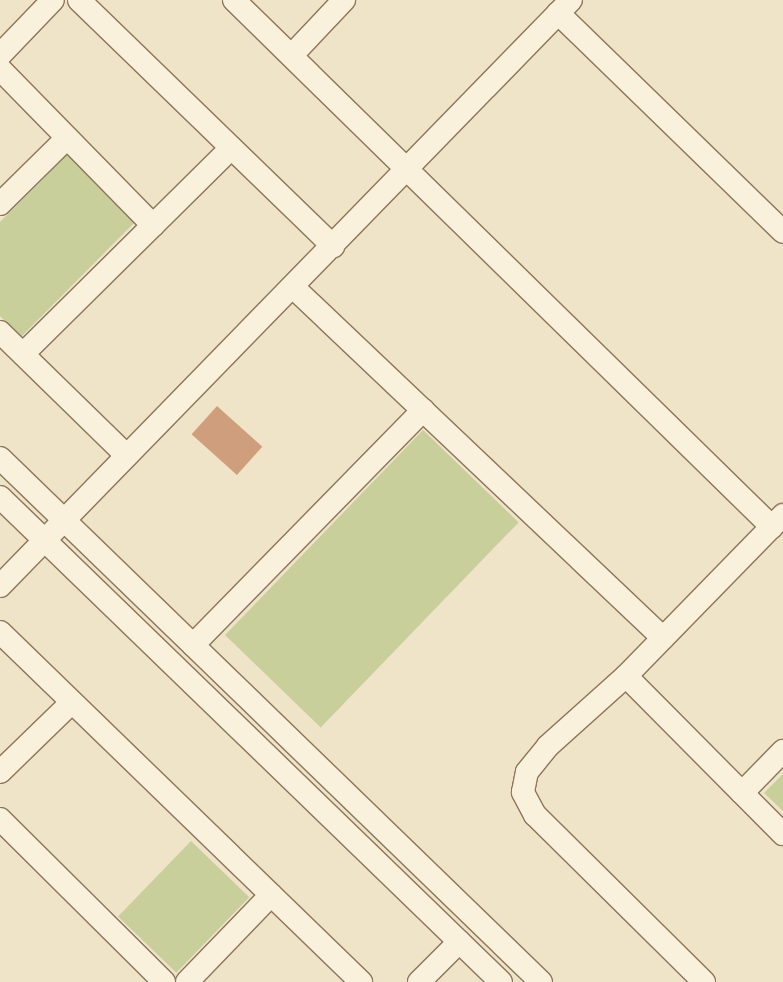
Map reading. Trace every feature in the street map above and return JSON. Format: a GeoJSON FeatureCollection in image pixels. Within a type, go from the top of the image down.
{"type":"FeatureCollection","features":[{"type":"Feature","properties":{"kind":"street"},"geometry":{"type":"LineString","coordinates":[[0,55],[53,0]]}},
{"type":"Feature","properties":{"kind":"street"},"geometry":{"type":"LineString","coordinates":[[79,0],[333,246]]}},
{"type":"Feature","properties":{"kind":"street"},"geometry":{"type":"LineString","coordinates":[[234,0],[777,521],[626,676],[548,746],[527,772],[523,792],[535,815],[704,982]]}},
{"type":"Feature","properties":{"kind":"street"},"geometry":{"type":"LineString","coordinates":[[292,55],[344,0]]}},
{"type":"Feature","properties":{"kind":"street"},"geometry":{"type":"LineString","coordinates":[[0,586],[565,7],[783,232]]}},
{"type":"Feature","properties":{"kind":"street"},"geometry":{"type":"LineString","coordinates":[[0,69],[153,225]]}},
{"type":"Feature","properties":{"kind":"street"},"geometry":{"type":"LineString","coordinates":[[0,204],[68,138]]}},
{"type":"Feature","properties":{"kind":"street"},"geometry":{"type":"LineString","coordinates":[[23,354],[231,148]]}},
{"type":"Feature","properties":{"kind":"street"},"geometry":{"type":"LineString","coordinates":[[293,287],[663,638]]}},
{"type":"Feature","properties":{"kind":"street"},"geometry":{"type":"LineString","coordinates":[[0,332],[127,456]]}},
{"type":"Feature","properties":{"kind":"street"},"geometry":{"type":"LineString","coordinates":[[193,646],[423,410]]}},
{"type":"Feature","properties":{"kind":"street"},"geometry":{"type":"LineString","coordinates":[[0,458],[541,982]]}},
{"type":"Feature","properties":{"kind":"street"},"geometry":{"type":"LineString","coordinates":[[0,497],[501,982]]}},
{"type":"Feature","properties":{"kind":"street"},"geometry":{"type":"LineString","coordinates":[[0,632],[361,982]]}},
{"type":"Feature","properties":{"kind":"street"},"geometry":{"type":"LineString","coordinates":[[626,676],[783,834]]}},
{"type":"Feature","properties":{"kind":"street"},"geometry":{"type":"LineString","coordinates":[[0,772],[72,702]]}},
{"type":"Feature","properties":{"kind":"street"},"geometry":{"type":"LineString","coordinates":[[742,793],[783,751]]}},
{"type":"Feature","properties":{"kind":"street"},"geometry":{"type":"LineString","coordinates":[[0,819],[164,982]]}},
{"type":"Feature","properties":{"kind":"street"},"geometry":{"type":"LineString","coordinates":[[186,982],[271,895]]}},
{"type":"Feature","properties":{"kind":"street"},"geometry":{"type":"LineString","coordinates":[[419,982],[459,942]]}},
{"type":"Feature","properties":{"kind":"green space"},"geometry":{"type":"Polygon","coordinates":[[[69,153],[136,221],[21,337],[0,316],[0,222],[69,153]]]}},
{"type":"Feature","properties":{"kind":"green space"},"geometry":{"type":"Polygon","coordinates":[[[423,430],[519,522],[321,727],[225,635],[423,430]]]}},
{"type":"Feature","properties":{"kind":"green space"},"geometry":{"type":"Polygon","coordinates":[[[783,774],[783,811],[764,793],[783,774]]]}},
{"type":"Feature","properties":{"kind":"green space"},"geometry":{"type":"Polygon","coordinates":[[[191,841],[249,897],[176,973],[118,917],[191,841]]]}},
{"type":"Feature","properties":{"kind":"building"},"geometry":{"type":"Polygon","coordinates":[[[217,406],[262,447],[237,475],[192,434],[217,406]]]}}]}
